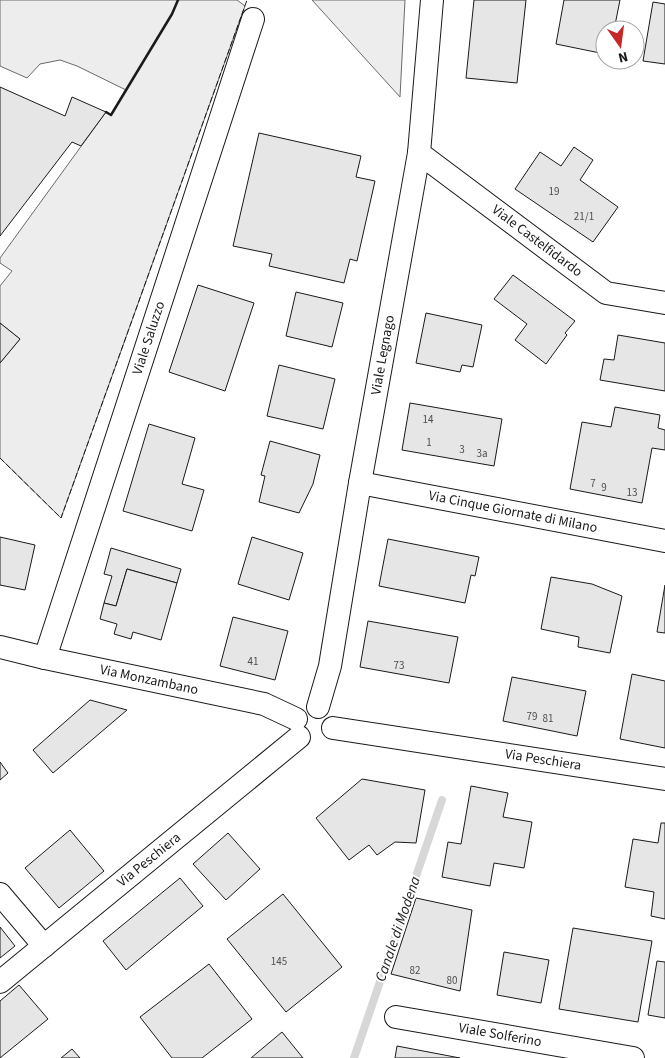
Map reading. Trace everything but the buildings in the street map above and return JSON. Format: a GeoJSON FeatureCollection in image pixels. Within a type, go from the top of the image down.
{"type":"FeatureCollection","features":[{"type":"Feature","properties":{"kind":"street","name":"Viale Legnago"},"geometry":{"type":"LineString","coordinates":[[318,707],[330,666],[360,483],[419,153],[432,0]]}},
{"type":"Feature","properties":{"kind":"street","name":"Viale Saluzzo"},"geometry":{"type":"LineString","coordinates":[[45,658],[252,19]]}},
{"type":"Feature","properties":{"kind":"street","name":"Viale Castelfidardo"},"geometry":{"type":"LineString","coordinates":[[419,153],[606,293],[665,303]]}},
{"type":"Feature","properties":{"kind":"street","name":"Via Cinque Giornate di Milano"},"geometry":{"type":"LineString","coordinates":[[360,483],[665,541]]}},
{"type":"Feature","properties":{"kind":"street","name":"Via Monzambano"},"geometry":{"type":"LineString","coordinates":[[0,647],[264,704],[313,734]]}},
{"type":"Feature","properties":{"kind":"street","name":"Via Peschiera"},"geometry":{"type":"LineString","coordinates":[[313,734],[298,714],[304,709],[318,707]]}},
{"type":"Feature","properties":{"kind":"street","name":"Via Peschiera"},"geometry":{"type":"LineString","coordinates":[[0,982],[313,734],[665,779]]}},
{"type":"Feature","properties":{"kind":"street"},"geometry":{"type":"LineString","coordinates":[[0,894],[44,946]]}},
{"type":"Feature","properties":{"kind":"street","name":"Viale Solferino"},"geometry":{"type":"LineString","coordinates":[[396,1017],[633,1058]]}},
{"type":"Feature","properties":{"kind":"shaded area"},"geometry":{"type":"Polygon","coordinates":[[[0,0],[237,0],[245,6],[61,518],[0,458],[0,363],[20,339],[0,323],[0,286],[12,271],[0,263],[0,258],[106,112],[111,115],[126,90],[77,66],[60,60],[40,64],[27,78],[0,66],[0,0]]]}},
{"type":"Feature","properties":{"kind":"shaded area"},"geometry":{"type":"Polygon","coordinates":[[[312,0],[405,0],[400,97],[312,0]]]}},
{"type":"Feature","properties":{"kind":"waterway","name":"Canale di Modena"},"geometry":{"type":"LineString","coordinates":[[354,1058],[442,800]]}},
{"type":"Feature","properties":{"kind":"fence"},"geometry":{"type":"LineString","coordinates":[[0,458],[61,518],[247,0]]}},
{"type":"Feature","properties":{"kind":"wall"},"geometry":{"type":"LineString","coordinates":[[106,112],[111,115],[172,14],[178,0]]}}]}
